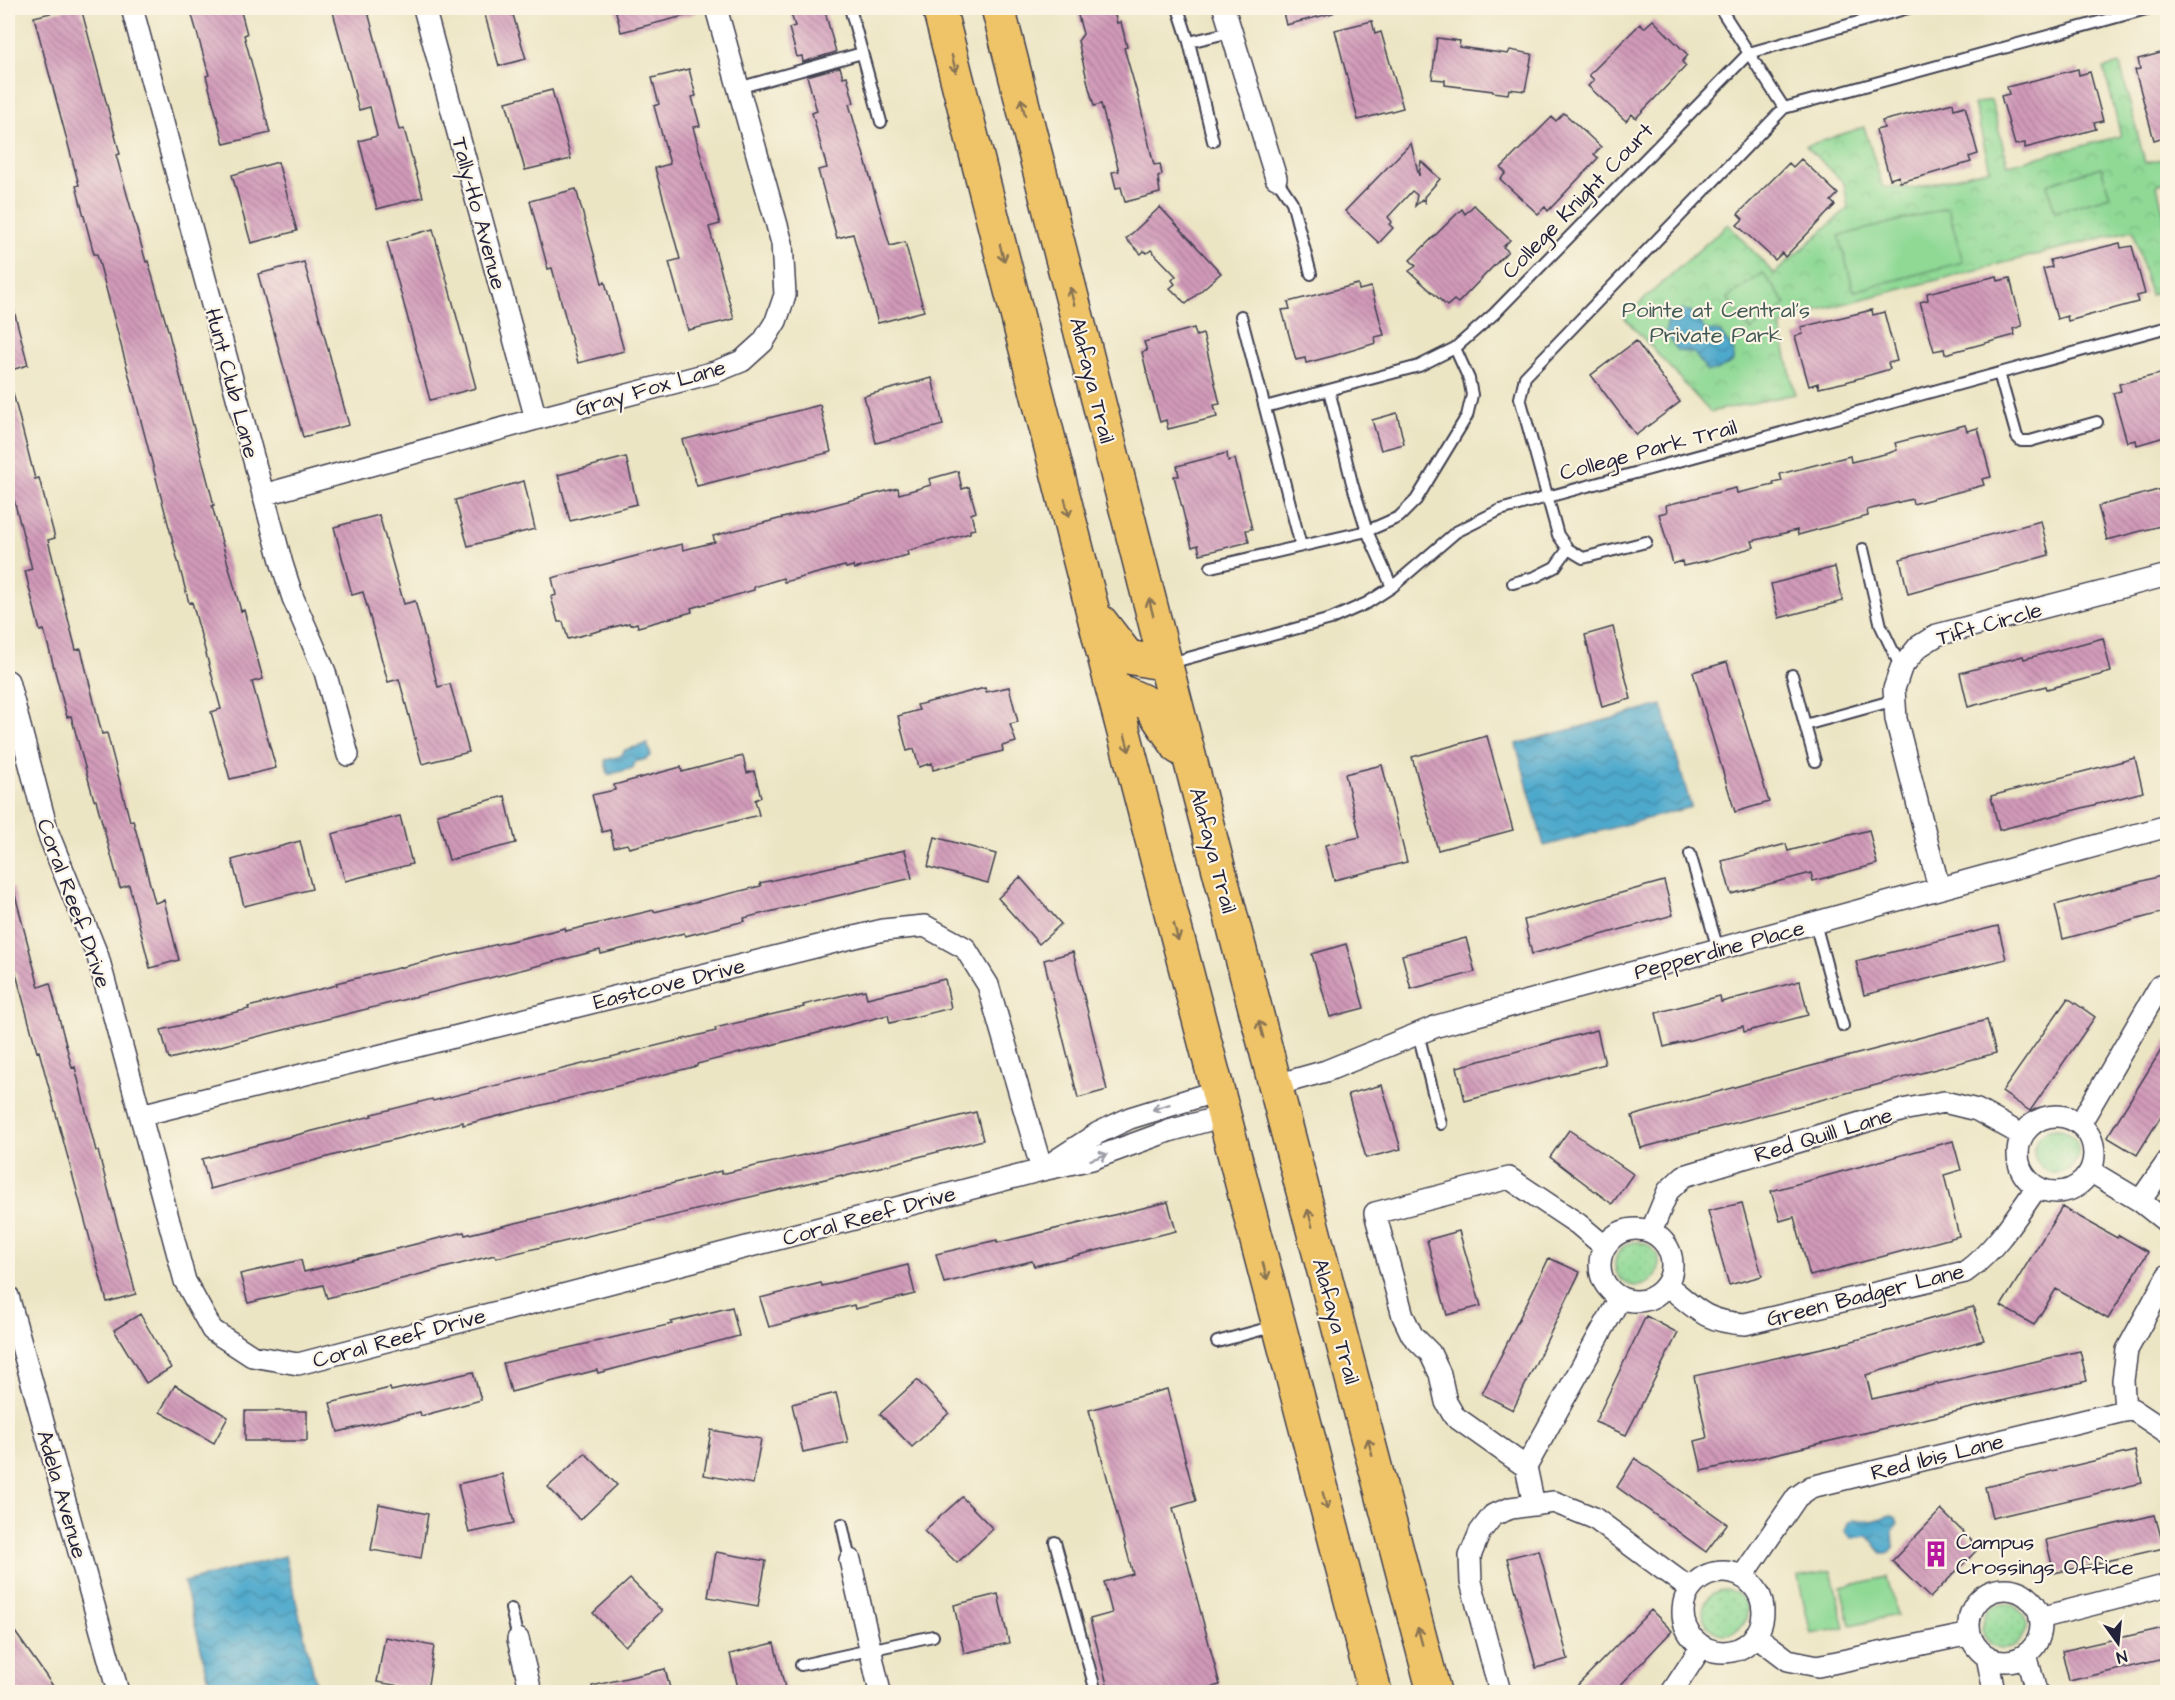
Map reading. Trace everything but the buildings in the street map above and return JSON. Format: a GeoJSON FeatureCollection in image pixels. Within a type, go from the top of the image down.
{"type":"FeatureCollection","features":[{"type":"Feature","properties":{"kind":"main road"},"geometry":{"type":"LineString","coordinates":[[939,8],[1112,687],[1375,1692]]}},
{"type":"Feature","properties":{"kind":"main road","name":"Alafaya Trail"},"geometry":{"type":"LineString","coordinates":[[998,8],[1192,767],[1434,1692]]}},
{"type":"Feature","properties":{"kind":"main road"},"geometry":{"type":"LineString","coordinates":[[1093,610],[1128,657],[1166,664]]}},
{"type":"Feature","properties":{"kind":"main road"},"geometry":{"type":"LineString","coordinates":[[1112,687],[1149,704],[1192,767]]}},
{"type":"Feature","properties":{"kind":"street","name":"Hunt Club Lane"},"geometry":{"type":"LineString","coordinates":[[132,8],[282,564],[293,598],[325,672],[348,755]]}},
{"type":"Feature","properties":{"kind":"street","name":"Tally-Ho Avenue"},"geometry":{"type":"LineString","coordinates":[[424,8],[536,418]]}},
{"type":"Feature","properties":{"kind":"street","name":"Gray Fox Lane"},"geometry":{"type":"LineString","coordinates":[[263,495],[536,418],[715,372],[742,361],[763,342],[776,321],[785,295],[782,243],[716,8]]}},
{"type":"Feature","properties":{"kind":"street"},"geometry":{"type":"LineString","coordinates":[[1224,8],[1276,178]]}},
{"type":"Feature","properties":{"kind":"street","name":"Tift Circle"},"geometry":{"type":"LineString","coordinates":[[1939,888],[1896,719],[1894,689],[1901,668],[1918,647],[1937,635],[2168,575]]}},
{"type":"Feature","properties":{"kind":"street","name":"Coral Reef Drive"},"geometry":{"type":"LineString","coordinates":[[8,681],[48,833],[98,957],[185,1281],[212,1330],[252,1356],[298,1364],[1042,1170],[1098,1133],[1130,1118],[1221,1104]]}},
{"type":"Feature","properties":{"kind":"street","name":"Pepperdine Place"},"geometry":{"type":"LineString","coordinates":[[1276,1085],[1326,1071],[1418,1033],[2168,826]]}},
{"type":"Feature","properties":{"kind":"street","name":"Eastcove Drive"},"geometry":{"type":"LineString","coordinates":[[141,1115],[883,930],[925,926],[965,948],[988,985],[1042,1170]]}},
{"type":"Feature","properties":{"kind":"street"},"geometry":{"type":"LineString","coordinates":[[2080,1124],[2160,986]]}},
{"type":"Feature","properties":{"kind":"street","name":"Red Quill Lane"},"geometry":{"type":"LineString","coordinates":[[1651,1232],[1668,1191],[1684,1176],[1906,1110],[1944,1102],[1977,1110],[2022,1135]]}},
{"type":"Feature","properties":{"kind":"street"},"geometry":{"type":"LineString","coordinates":[[2049,1116],[2060,1116],[2080,1124],[2092,1141],[2094,1151],[2090,1171],[2076,1186],[2057,1192],[2037,1187],[2028,1180],[2019,1164],[2018,1146],[2022,1135],[2038,1120],[2049,1116]]}},
{"type":"Feature","properties":{"kind":"street"},"geometry":{"type":"LineString","coordinates":[[2140,1201],[2168,1161]]}},
{"type":"Feature","properties":{"kind":"street"},"geometry":{"type":"LineString","coordinates":[[2090,1171],[2140,1201],[2168,1223]]}},
{"type":"Feature","properties":{"kind":"street"},"geometry":{"type":"LineString","coordinates":[[1526,1467],[1454,1416],[1446,1402],[1440,1374],[1430,1353],[1412,1335],[1403,1316],[1375,1213],[1509,1178],[1578,1224],[1604,1246]]}},
{"type":"Feature","properties":{"kind":"street","name":"Green Badger Lane"},"geometry":{"type":"LineString","coordinates":[[1667,1284],[1701,1313],[1723,1323],[1745,1324],[1965,1272],[1977,1264],[2003,1235],[2037,1187]]}},
{"type":"Feature","properties":{"kind":"street"},"geometry":{"type":"LineString","coordinates":[[1641,1229],[1651,1232],[1660,1237],[1671,1254],[1672,1265],[1667,1284],[1651,1298],[1641,1301],[1620,1298],[1610,1292],[1601,1276],[1600,1258],[1604,1246],[1620,1232],[1641,1229]]}},
{"type":"Feature","properties":{"kind":"street"},"geometry":{"type":"LineString","coordinates":[[2168,1275],[2127,1350],[2123,1380],[2125,1411],[2132,1409],[2168,1433]]}},
{"type":"Feature","properties":{"kind":"street","name":"Adela Avenue"},"geometry":{"type":"LineString","coordinates":[[8,1296],[118,1692]]}},
{"type":"Feature","properties":{"kind":"street"},"geometry":{"type":"LineString","coordinates":[[1534,1505],[1526,1467],[1620,1298]]}},
{"type":"Feature","properties":{"kind":"street","name":"Red Ibis Lane"},"geometry":{"type":"LineString","coordinates":[[1742,1577],[1797,1497],[1811,1486],[2125,1411]]}},
{"type":"Feature","properties":{"kind":"street"},"geometry":{"type":"LineString","coordinates":[[1500,1692],[1471,1582],[1470,1556],[1480,1532],[1493,1515],[1510,1508],[1554,1502],[1594,1518],[1690,1588]]}},
{"type":"Feature","properties":{"kind":"street"},"geometry":{"type":"LineString","coordinates":[[850,1560],[880,1692]]}},
{"type":"Feature","properties":{"kind":"street"},"geometry":{"type":"LineString","coordinates":[[1716,1572],[1729,1572],[1742,1577],[1753,1585],[1761,1603],[1761,1623],[1755,1635],[1746,1644],[1734,1650],[1722,1652],[1709,1650],[1689,1634],[1683,1622],[1682,1609],[1685,1597],[1690,1588],[1703,1577],[1716,1572]]}},
{"type":"Feature","properties":{"kind":"street"},"geometry":{"type":"LineString","coordinates":[[2040,1618],[2168,1585]]}},
{"type":"Feature","properties":{"kind":"street"},"geometry":{"type":"LineString","coordinates":[[2008,1589],[2029,1598],[2040,1618],[2038,1638],[2026,1654],[2007,1661],[1987,1656],[1974,1643],[1968,1623],[1977,1602],[1986,1594],[2008,1589]]}},
{"type":"Feature","properties":{"kind":"street"},"geometry":{"type":"LineString","coordinates":[[1755,1635],[1788,1659],[1818,1666],[1970,1634]]}},
{"type":"Feature","properties":{"kind":"street"},"geometry":{"type":"LineString","coordinates":[[518,1639],[531,1692]]}},
{"type":"Feature","properties":{"kind":"street"},"geometry":{"type":"LineString","coordinates":[[1672,1692],[1702,1646]]}},
{"type":"Feature","properties":{"kind":"street"},"geometry":{"type":"LineString","coordinates":[[2026,1654],[2036,1692]]}},
{"type":"Feature","properties":{"kind":"street"},"geometry":{"type":"LineString","coordinates":[[1987,1656],[1995,1692]]}},
{"type":"Feature","properties":{"kind":"lane"},"geometry":{"type":"LineString","coordinates":[[850,8],[881,122]]}},
{"type":"Feature","properties":{"kind":"lane"},"geometry":{"type":"LineString","coordinates":[[1178,8],[1213,141]]}},
{"type":"Feature","properties":{"kind":"lane"},"geometry":{"type":"LineString","coordinates":[[1720,8],[1784,108]]}},
{"type":"Feature","properties":{"kind":"lane","name":"College Knight Court"},"geometry":{"type":"LineString","coordinates":[[1264,407],[1419,366],[1455,348],[1494,314],[1749,53],[1908,8]]}},
{"type":"Feature","properties":{"kind":"lane"},"geometry":{"type":"LineString","coordinates":[[1646,542],[1583,558],[1568,549],[1558,535],[1520,398],[1525,377],[1784,108],[2150,8]]}},
{"type":"Feature","properties":{"kind":"lane"},"geometry":{"type":"LineString","coordinates":[[1188,42],[1231,32]]}},
{"type":"Feature","properties":{"kind":"lane"},"geometry":{"type":"LineString","coordinates":[[738,88],[862,53]]}},
{"type":"Feature","properties":{"kind":"lane"},"geometry":{"type":"LineString","coordinates":[[1276,178],[1292,202],[1311,274]]}},
{"type":"Feature","properties":{"kind":"lane"},"geometry":{"type":"LineString","coordinates":[[1241,316],[1301,546]]}},
{"type":"Feature","properties":{"kind":"lane","name":"College Park Trail"},"geometry":{"type":"LineString","coordinates":[[1166,664],[1331,619],[1367,603],[1392,587],[1456,531],[1500,510],[2168,327]]}},
{"type":"Feature","properties":{"kind":"lane"},"geometry":{"type":"LineString","coordinates":[[1211,567],[1367,531],[1399,517],[1416,500],[1467,416],[1472,394],[1469,379],[1455,348]]}},
{"type":"Feature","properties":{"kind":"lane"},"geometry":{"type":"LineString","coordinates":[[1999,373],[2017,437],[2021,441],[2030,441],[2097,422]]}},
{"type":"Feature","properties":{"kind":"lane"},"geometry":{"type":"LineString","coordinates":[[1329,390],[1352,483],[1367,531],[1392,587]]}},
{"type":"Feature","properties":{"kind":"lane"},"geometry":{"type":"LineString","coordinates":[[1513,583],[1535,577],[1556,567],[1568,549]]}},
{"type":"Feature","properties":{"kind":"lane"},"geometry":{"type":"LineString","coordinates":[[1863,549],[1881,626],[1901,668]]}},
{"type":"Feature","properties":{"kind":"lane"},"geometry":{"type":"LineString","coordinates":[[1792,675],[1815,761]]}},
{"type":"Feature","properties":{"kind":"lane"},"geometry":{"type":"LineString","coordinates":[[1805,725],[1895,700]]}},
{"type":"Feature","properties":{"kind":"lane"},"geometry":{"type":"LineString","coordinates":[[1689,854],[1718,949]]}},
{"type":"Feature","properties":{"kind":"lane"},"geometry":{"type":"LineString","coordinates":[[1815,922],[1843,1026]]}},
{"type":"Feature","properties":{"kind":"lane"},"geometry":{"type":"LineString","coordinates":[[1418,1033],[1442,1124]]}},
{"type":"Feature","properties":{"kind":"lane"},"geometry":{"type":"LineString","coordinates":[[1217,1342],[1279,1325]]}},
{"type":"Feature","properties":{"kind":"lane"},"geometry":{"type":"LineString","coordinates":[[842,1524],[850,1560]]}},
{"type":"Feature","properties":{"kind":"lane"},"geometry":{"type":"LineString","coordinates":[[1055,1542],[1096,1692]]}},
{"type":"Feature","properties":{"kind":"lane"},"geometry":{"type":"LineString","coordinates":[[511,1609],[518,1639]]}},
{"type":"Feature","properties":{"kind":"lane"},"geometry":{"type":"LineString","coordinates":[[801,1665],[933,1636]]}},
{"type":"Feature","properties":{"kind":"green space","name":"Pointe at Central's Private Park"},"geometry":{"type":"Polygon","coordinates":[[[2120,64],[2145,163],[2167,158],[2167,182],[2157,185],[2167,228],[2167,290],[2150,295],[2133,230],[1800,315],[1780,326],[1795,394],[1710,412],[1624,317],[1728,224],[1774,274],[1848,208],[1844,183],[1806,146],[1864,127],[1883,187],[1915,188],[1990,169],[1974,104],[1991,100],[2008,165],[2121,136],[2104,68],[2120,64]]]}},
{"type":"Feature","properties":{"kind":"green space"},"geometry":{"type":"Polygon","coordinates":[[[2101,167],[2110,196],[2055,212],[2047,184],[2101,167]]]}},
{"type":"Feature","properties":{"kind":"green space"},"geometry":{"type":"Polygon","coordinates":[[[1948,208],[1963,262],[1854,291],[1839,236],[1948,208]]]}},
{"type":"Feature","properties":{"kind":"green space"},"geometry":{"type":"Polygon","coordinates":[[[1763,273],[1786,304],[1751,330],[1727,298],[1763,273]]]}},
{"type":"Feature","properties":{"kind":"green space"},"geometry":{"type":"Polygon","coordinates":[[[2056,1129],[2072,1135],[2078,1151],[2072,1167],[2056,1173],[2040,1167],[2034,1151],[2040,1135],[2056,1129]]]}},
{"type":"Feature","properties":{"kind":"green space"},"geometry":{"type":"Polygon","coordinates":[[[1637,1242],[1653,1248],[1659,1264],[1653,1280],[1637,1286],[1621,1280],[1615,1264],[1621,1248],[1637,1242]]]}},
{"type":"Feature","properties":{"kind":"green space"},"geometry":{"type":"Polygon","coordinates":[[[1831,1571],[1845,1628],[1811,1634],[1798,1577],[1831,1571]]]}},
{"type":"Feature","properties":{"kind":"green space"},"geometry":{"type":"Polygon","coordinates":[[[1887,1577],[1897,1615],[1850,1625],[1841,1587],[1887,1577]]]}},
{"type":"Feature","properties":{"kind":"green space"},"geometry":{"type":"Polygon","coordinates":[[[1725,1590],[1741,1596],[1747,1612],[1741,1628],[1725,1634],[1709,1628],[1703,1612],[1709,1596],[1725,1590]]]}},
{"type":"Feature","properties":{"kind":"green space"},"geometry":{"type":"Polygon","coordinates":[[[2004,1604],[2020,1610],[2026,1626],[2020,1642],[2004,1648],[1988,1642],[1982,1626],[1988,1610],[2004,1604]]]}},
{"type":"Feature","properties":{"kind":"water"},"geometry":{"type":"Polygon","coordinates":[[[1682,310],[1692,312],[1705,330],[1720,332],[1734,351],[1733,361],[1717,371],[1707,371],[1694,353],[1678,351],[1666,333],[1667,323],[1682,310]]]}},
{"type":"Feature","properties":{"kind":"water"},"geometry":{"type":"Polygon","coordinates":[[[1662,705],[1691,807],[1544,846],[1516,744],[1662,705]]]}},
{"type":"Feature","properties":{"kind":"water"},"geometry":{"type":"Polygon","coordinates":[[[647,744],[651,755],[646,759],[635,762],[633,768],[608,775],[605,760],[621,756],[625,750],[647,744]]]}},
{"type":"Feature","properties":{"kind":"water"},"geometry":{"type":"Polygon","coordinates":[[[1891,1515],[1896,1518],[1898,1524],[1893,1530],[1894,1547],[1889,1553],[1882,1553],[1868,1536],[1852,1538],[1845,1531],[1848,1523],[1853,1519],[1869,1521],[1891,1515]]]}},
{"type":"Feature","properties":{"kind":"water"},"geometry":{"type":"Polygon","coordinates":[[[285,1556],[318,1692],[212,1692],[184,1582],[285,1556]]]}},
{"type":"Feature","properties":{"kind":"place","name":"Campus Crossings Office"},"geometry":{"type":"Point","coordinates":[1936,1554]}}]}
